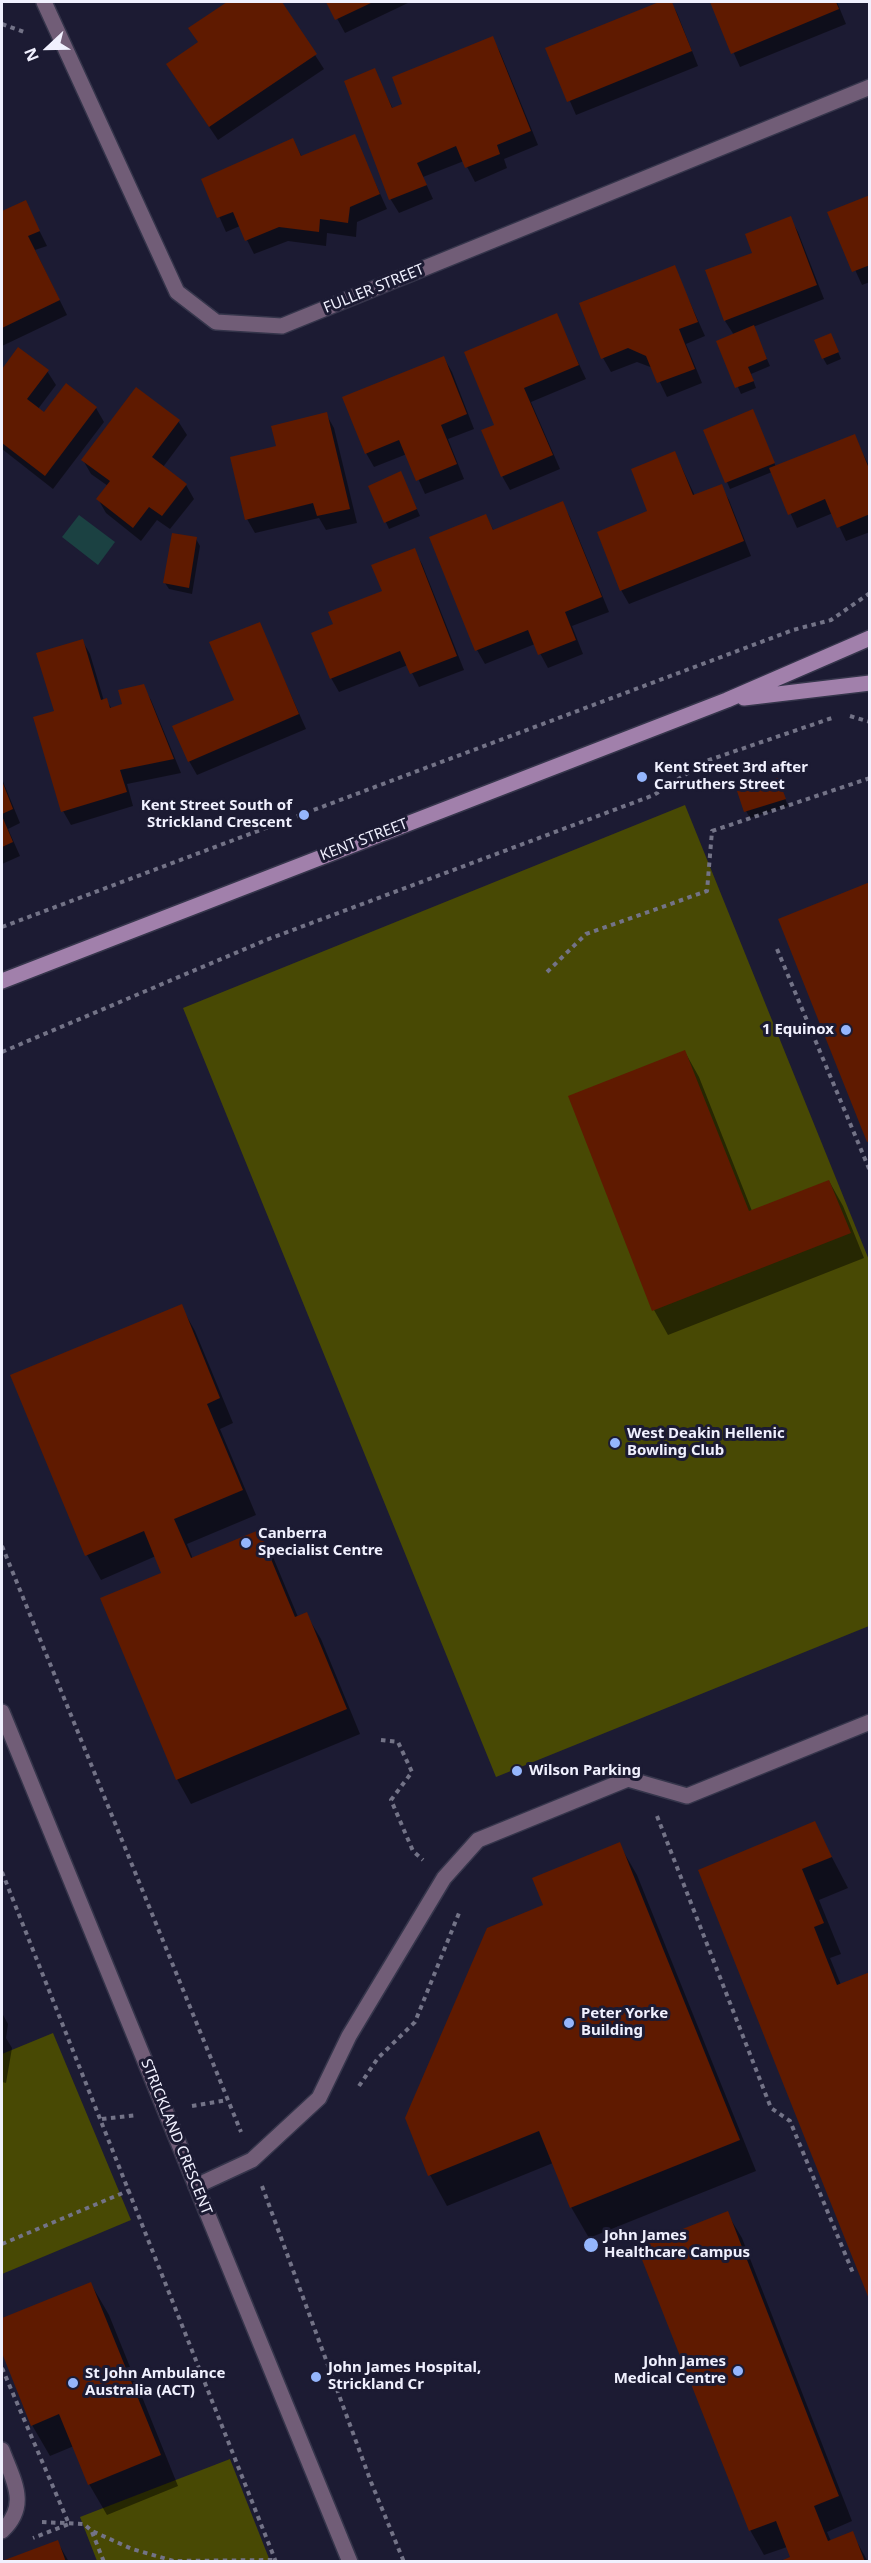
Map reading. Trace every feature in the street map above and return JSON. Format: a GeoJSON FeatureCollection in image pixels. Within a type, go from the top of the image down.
{"type":"FeatureCollection","features":[{"type":"Feature","properties":{"kind":"main road","name":"KENT STREET"},"geometry":{"type":"LineString","coordinates":[[2,981],[727,700],[870,638]]}},
{"type":"Feature","properties":{"kind":"main road","name":"KENT STREET"},"geometry":{"type":"LineString","coordinates":[[727,700],[870,683]]}},
{"type":"Feature","properties":{"kind":"street","name":"FULLER STREET"},"geometry":{"type":"LineString","coordinates":[[44,2],[177,292],[216,322],[282,326],[870,87]]}},
{"type":"Feature","properties":{"kind":"street","name":"STRICKLAND CRESCENT"},"geometry":{"type":"LineString","coordinates":[[2,1717],[350,2562]]}},
{"type":"Feature","properties":{"kind":"street"},"geometry":{"type":"LineString","coordinates":[[196,2186],[252,2160],[319,2098],[349,2036],[444,1878],[478,1840],[628,1779],[687,1796],[870,1722]]}},
{"type":"Feature","properties":{"kind":"street"},"geometry":{"type":"LineString","coordinates":[[2,2451],[16,2488],[18,2506],[6,2525]]}},
{"type":"Feature","properties":{"kind":"path"},"geometry":{"type":"LineString","coordinates":[[26,34],[31,44]]}},
{"type":"Feature","properties":{"kind":"path"},"geometry":{"type":"LineString","coordinates":[[2,927],[793,630],[831,620],[870,593]]}},
{"type":"Feature","properties":{"kind":"path"},"geometry":{"type":"LineString","coordinates":[[2,1052],[266,940],[654,795],[706,761],[845,714],[870,722]]}},
{"type":"Feature","properties":{"kind":"path"},"geometry":{"type":"LineString","coordinates":[[547,972],[586,934],[707,891],[712,831],[870,778]]}},
{"type":"Feature","properties":{"kind":"path"},"geometry":{"type":"LineString","coordinates":[[777,949],[870,1172]]}},
{"type":"Feature","properties":{"kind":"path"},"geometry":{"type":"LineString","coordinates":[[2,1546],[252,2160],[371,2482],[404,2562]]}},
{"type":"Feature","properties":{"kind":"path"},"geometry":{"type":"LineString","coordinates":[[381,1740],[398,1742],[412,1772],[391,1800],[413,1851],[444,1878]]}},
{"type":"Feature","properties":{"kind":"path"},"geometry":{"type":"LineString","coordinates":[[656,1814],[771,2108],[790,2121],[853,2273]]}},
{"type":"Feature","properties":{"kind":"path"},"geometry":{"type":"LineString","coordinates":[[2,1872],[276,2561],[174,2561],[132,2549],[92,2531],[84,2524],[6,2525]]}},
{"type":"Feature","properties":{"kind":"path"},"geometry":{"type":"LineString","coordinates":[[2,2244],[130,2190]]}},
{"type":"Feature","properties":{"kind":"path"},"geometry":{"type":"LineString","coordinates":[[92,2531],[104,2562]]}},
{"type":"Feature","properties":{"kind":"shaded area"},"geometry":{"type":"Polygon","coordinates":[[[79,515],[115,542],[98,565],[62,537],[79,515]]]}},
{"type":"Feature","properties":{"kind":"shaded area","name":"West Deakin Hellenic Bowling Club"},"geometry":{"type":"Polygon","coordinates":[[[685,805],[869,1260],[869,1626],[496,1777],[183,1008],[685,805]]]}},
{"type":"Feature","properties":{"kind":"shaded area"},"geometry":{"type":"Polygon","coordinates":[[[53,2033],[131,2220],[2,2274],[2,2054],[53,2033]]]}},
{"type":"Feature","properties":{"kind":"shaded area"},"geometry":{"type":"Polygon","coordinates":[[[230,2459],[270,2561],[97,2561],[80,2517],[230,2459]]]}},
{"type":"Feature","properties":{"kind":"building"},"geometry":{"type":"Polygon","coordinates":[[[227,2],[282,2],[317,54],[209,127],[166,64],[198,42],[188,28],[227,2]]]}},
{"type":"Feature","properties":{"kind":"building"},"geometry":{"type":"Polygon","coordinates":[[[326,2],[373,2],[335,20],[326,2]]]}},
{"type":"Feature","properties":{"kind":"building"},"geometry":{"type":"Polygon","coordinates":[[[659,2],[672,2],[692,51],[567,102],[545,48],[659,2]]]}},
{"type":"Feature","properties":{"kind":"building"},"geometry":{"type":"Polygon","coordinates":[[[710,2],[836,2],[839,9],[731,54],[710,2]]]}},
{"type":"Feature","properties":{"kind":"building"},"geometry":{"type":"Polygon","coordinates":[[[493,36],[531,131],[497,145],[500,154],[465,168],[456,146],[417,163],[427,185],[389,200],[344,81],[375,68],[392,108],[402,104],[392,77],[493,36]]]}},
{"type":"Feature","properties":{"kind":"building"},"geometry":{"type":"Polygon","coordinates":[[[355,134],[380,194],[350,207],[348,223],[320,219],[319,232],[279,227],[245,241],[233,212],[217,218],[201,179],[293,138],[301,156],[355,134]]]}},
{"type":"Feature","properties":{"kind":"building"},"geometry":{"type":"Polygon","coordinates":[[[870,195],[870,265],[852,272],[827,212],[870,195]]]}},
{"type":"Feature","properties":{"kind":"building"},"geometry":{"type":"Polygon","coordinates":[[[26,200],[40,231],[28,236],[60,300],[2,328],[2,211],[26,200]]]}},
{"type":"Feature","properties":{"kind":"building"},"geometry":{"type":"Polygon","coordinates":[[[791,216],[817,285],[724,321],[705,270],[752,253],[745,234],[791,216]]]}},
{"type":"Feature","properties":{"kind":"building"},"geometry":{"type":"Polygon","coordinates":[[[675,265],[698,322],[679,329],[695,369],[657,383],[646,356],[628,348],[601,359],[579,303],[675,265]]]}},
{"type":"Feature","properties":{"kind":"building"},"geometry":{"type":"Polygon","coordinates":[[[557,313],[579,365],[524,388],[553,455],[501,477],[481,430],[494,425],[464,352],[557,313]]]}},
{"type":"Feature","properties":{"kind":"building"},"geometry":{"type":"Polygon","coordinates":[[[754,325],[767,359],[748,367],[754,381],[735,388],[716,341],[754,325]]]}},
{"type":"Feature","properties":{"kind":"building"},"geometry":{"type":"Polygon","coordinates":[[[831,333],[839,352],[822,359],[814,340],[831,333]]]}},
{"type":"Feature","properties":{"kind":"building"},"geometry":{"type":"Polygon","coordinates":[[[18,347],[49,370],[27,399],[44,412],[66,383],[97,407],[45,476],[2,443],[2,369],[18,347]]]}},
{"type":"Feature","properties":{"kind":"building"},"geometry":{"type":"Polygon","coordinates":[[[444,356],[467,414],[441,425],[457,464],[416,481],[399,440],[365,454],[342,397],[444,356]]]}},
{"type":"Feature","properties":{"kind":"building"},"geometry":{"type":"Polygon","coordinates":[[[136,387],[180,420],[152,457],[187,484],[162,516],[149,507],[133,528],[96,499],[110,481],[81,460],[136,387]]]}},
{"type":"Feature","properties":{"kind":"building"},"geometry":{"type":"Polygon","coordinates":[[[753,409],[775,463],[725,483],[703,430],[753,409]]]}},
{"type":"Feature","properties":{"kind":"building"},"geometry":{"type":"Polygon","coordinates":[[[327,412],[350,509],[317,516],[313,503],[245,520],[230,457],[276,446],[271,426],[327,412]]]}},
{"type":"Feature","properties":{"kind":"building"},"geometry":{"type":"Polygon","coordinates":[[[855,434],[870,471],[870,514],[837,528],[825,499],[788,515],[769,468],[855,434]]]}},
{"type":"Feature","properties":{"kind":"building"},"geometry":{"type":"Polygon","coordinates":[[[675,451],[693,495],[722,484],[744,541],[620,591],[597,532],[647,511],[631,469],[675,451]]]}},
{"type":"Feature","properties":{"kind":"building"},"geometry":{"type":"Polygon","coordinates":[[[401,471],[417,509],[384,523],[368,486],[401,471]]]}},
{"type":"Feature","properties":{"kind":"building"},"geometry":{"type":"Polygon","coordinates":[[[563,501],[602,597],[565,612],[576,640],[538,655],[528,630],[475,651],[429,537],[486,514],[493,530],[563,501]]]}},
{"type":"Feature","properties":{"kind":"building"},"geometry":{"type":"Polygon","coordinates":[[[172,533],[197,537],[189,588],[163,583],[172,533]]]}},
{"type":"Feature","properties":{"kind":"building"},"geometry":{"type":"Polygon","coordinates":[[[415,548],[457,656],[410,674],[400,651],[330,679],[311,633],[333,624],[328,612],[382,591],[371,565],[415,548]]]}},
{"type":"Feature","properties":{"kind":"building"},"geometry":{"type":"Polygon","coordinates":[[[260,622],[299,714],[188,762],[172,726],[234,700],[209,642],[260,622]]]}},
{"type":"Feature","properties":{"kind":"building"},"geometry":{"type":"Polygon","coordinates":[[[83,639],[101,700],[107,698],[110,708],[122,704],[118,690],[144,684],[174,759],[120,770],[127,792],[61,812],[33,717],[54,711],[36,653],[83,639]]]}},
{"type":"Feature","properties":{"kind":"building"},"geometry":{"type":"Polygon","coordinates":[[[778,778],[786,799],[744,812],[737,791],[778,778]]]}},
{"type":"Feature","properties":{"kind":"building"},"geometry":{"type":"Polygon","coordinates":[[[2,781],[13,809],[2,814],[2,781]]]}},
{"type":"Feature","properties":{"kind":"building"},"geometry":{"type":"Polygon","coordinates":[[[2,816],[13,842],[2,847],[2,816]]]}},
{"type":"Feature","properties":{"kind":"building","name":"1 Equinox"},"geometry":{"type":"Polygon","coordinates":[[[870,882],[870,1141],[867,1142],[778,919],[870,882]]]}},
{"type":"Feature","properties":{"kind":"building"},"geometry":{"type":"Polygon","coordinates":[[[685,1050],[749,1211],[829,1180],[851,1233],[652,1311],[568,1096],[685,1050]]]}},
{"type":"Feature","properties":{"kind":"building","name":"Canberra Specialist Centre"},"geometry":{"type":"Polygon","coordinates":[[[182,1304],[220,1398],[207,1404],[243,1490],[174,1519],[191,1558],[259,1530],[295,1617],[307,1612],[347,1709],[176,1780],[100,1598],[161,1573],[144,1531],[85,1556],[10,1375],[182,1304]]]}},
{"type":"Feature","properties":{"kind":"building"},"geometry":{"type":"Polygon","coordinates":[[[815,1821],[832,1857],[802,1869],[824,1923],[814,1927],[837,1985],[870,1972],[869,2299],[698,1870],[815,1821]]]}},
{"type":"Feature","properties":{"kind":"building","name":"Peter Yorke Building"},"geometry":{"type":"Polygon","coordinates":[[[620,1842],[740,2140],[570,2208],[539,2131],[428,2176],[405,2118],[487,1928],[543,1905],[532,1878],[620,1842]]]}},
{"type":"Feature","properties":{"kind":"building","name":"John James Medical Centre"},"geometry":{"type":"Polygon","coordinates":[[[728,2211],[839,2496],[814,2506],[828,2541],[853,2531],[865,2562],[778,2562],[790,2557],[776,2521],[749,2531],[637,2247],[728,2211]]]}},
{"type":"Feature","properties":{"kind":"building","name":"St John Ambulance Australia (ACT)"},"geometry":{"type":"Polygon","coordinates":[[[91,2282],[161,2455],[88,2485],[59,2414],[31,2426],[2,2353],[2,2318],[91,2282]]]}},
{"type":"Feature","properties":{"kind":"building"},"geometry":{"type":"Polygon","coordinates":[[[58,2540],[66,2562],[2,2562],[2,2561],[58,2540]]]}},
{"type":"Feature","properties":{"kind":"place","name":"Kent Street 3rd after Carruthers Street"},"geometry":{"type":"Point","coordinates":[642,777]}},
{"type":"Feature","properties":{"kind":"place","name":"Kent Street South of Strickland Crescent"},"geometry":{"type":"Point","coordinates":[304,815]}},
{"type":"Feature","properties":{"kind":"place","name":"1 Equinox"},"geometry":{"type":"Point","coordinates":[846,1030]}},
{"type":"Feature","properties":{"kind":"place","name":"West Deakin Hellenic Bowling Club"},"geometry":{"type":"Point","coordinates":[615,1443]}},
{"type":"Feature","properties":{"kind":"place","name":"Canberra Specialist Centre"},"geometry":{"type":"Point","coordinates":[246,1543]}},
{"type":"Feature","properties":{"kind":"place","name":"Wilson Parking"},"geometry":{"type":"Point","coordinates":[517,1771]}},
{"type":"Feature","properties":{"kind":"place","name":"Peter Yorke Building"},"geometry":{"type":"Point","coordinates":[569,2023]}},
{"type":"Feature","properties":{"kind":"place","name":"John James Healthcare Campus"},"geometry":{"type":"Point","coordinates":[591,2245]}},
{"type":"Feature","properties":{"kind":"place","name":"John James Medical Centre"},"geometry":{"type":"Point","coordinates":[738,2371]}},
{"type":"Feature","properties":{"kind":"place","name":"John James Hospital, Strickland Cr"},"geometry":{"type":"Point","coordinates":[316,2377]}},
{"type":"Feature","properties":{"kind":"place","name":"St John Ambulance Australia (ACT)"},"geometry":{"type":"Point","coordinates":[73,2383]}}]}
